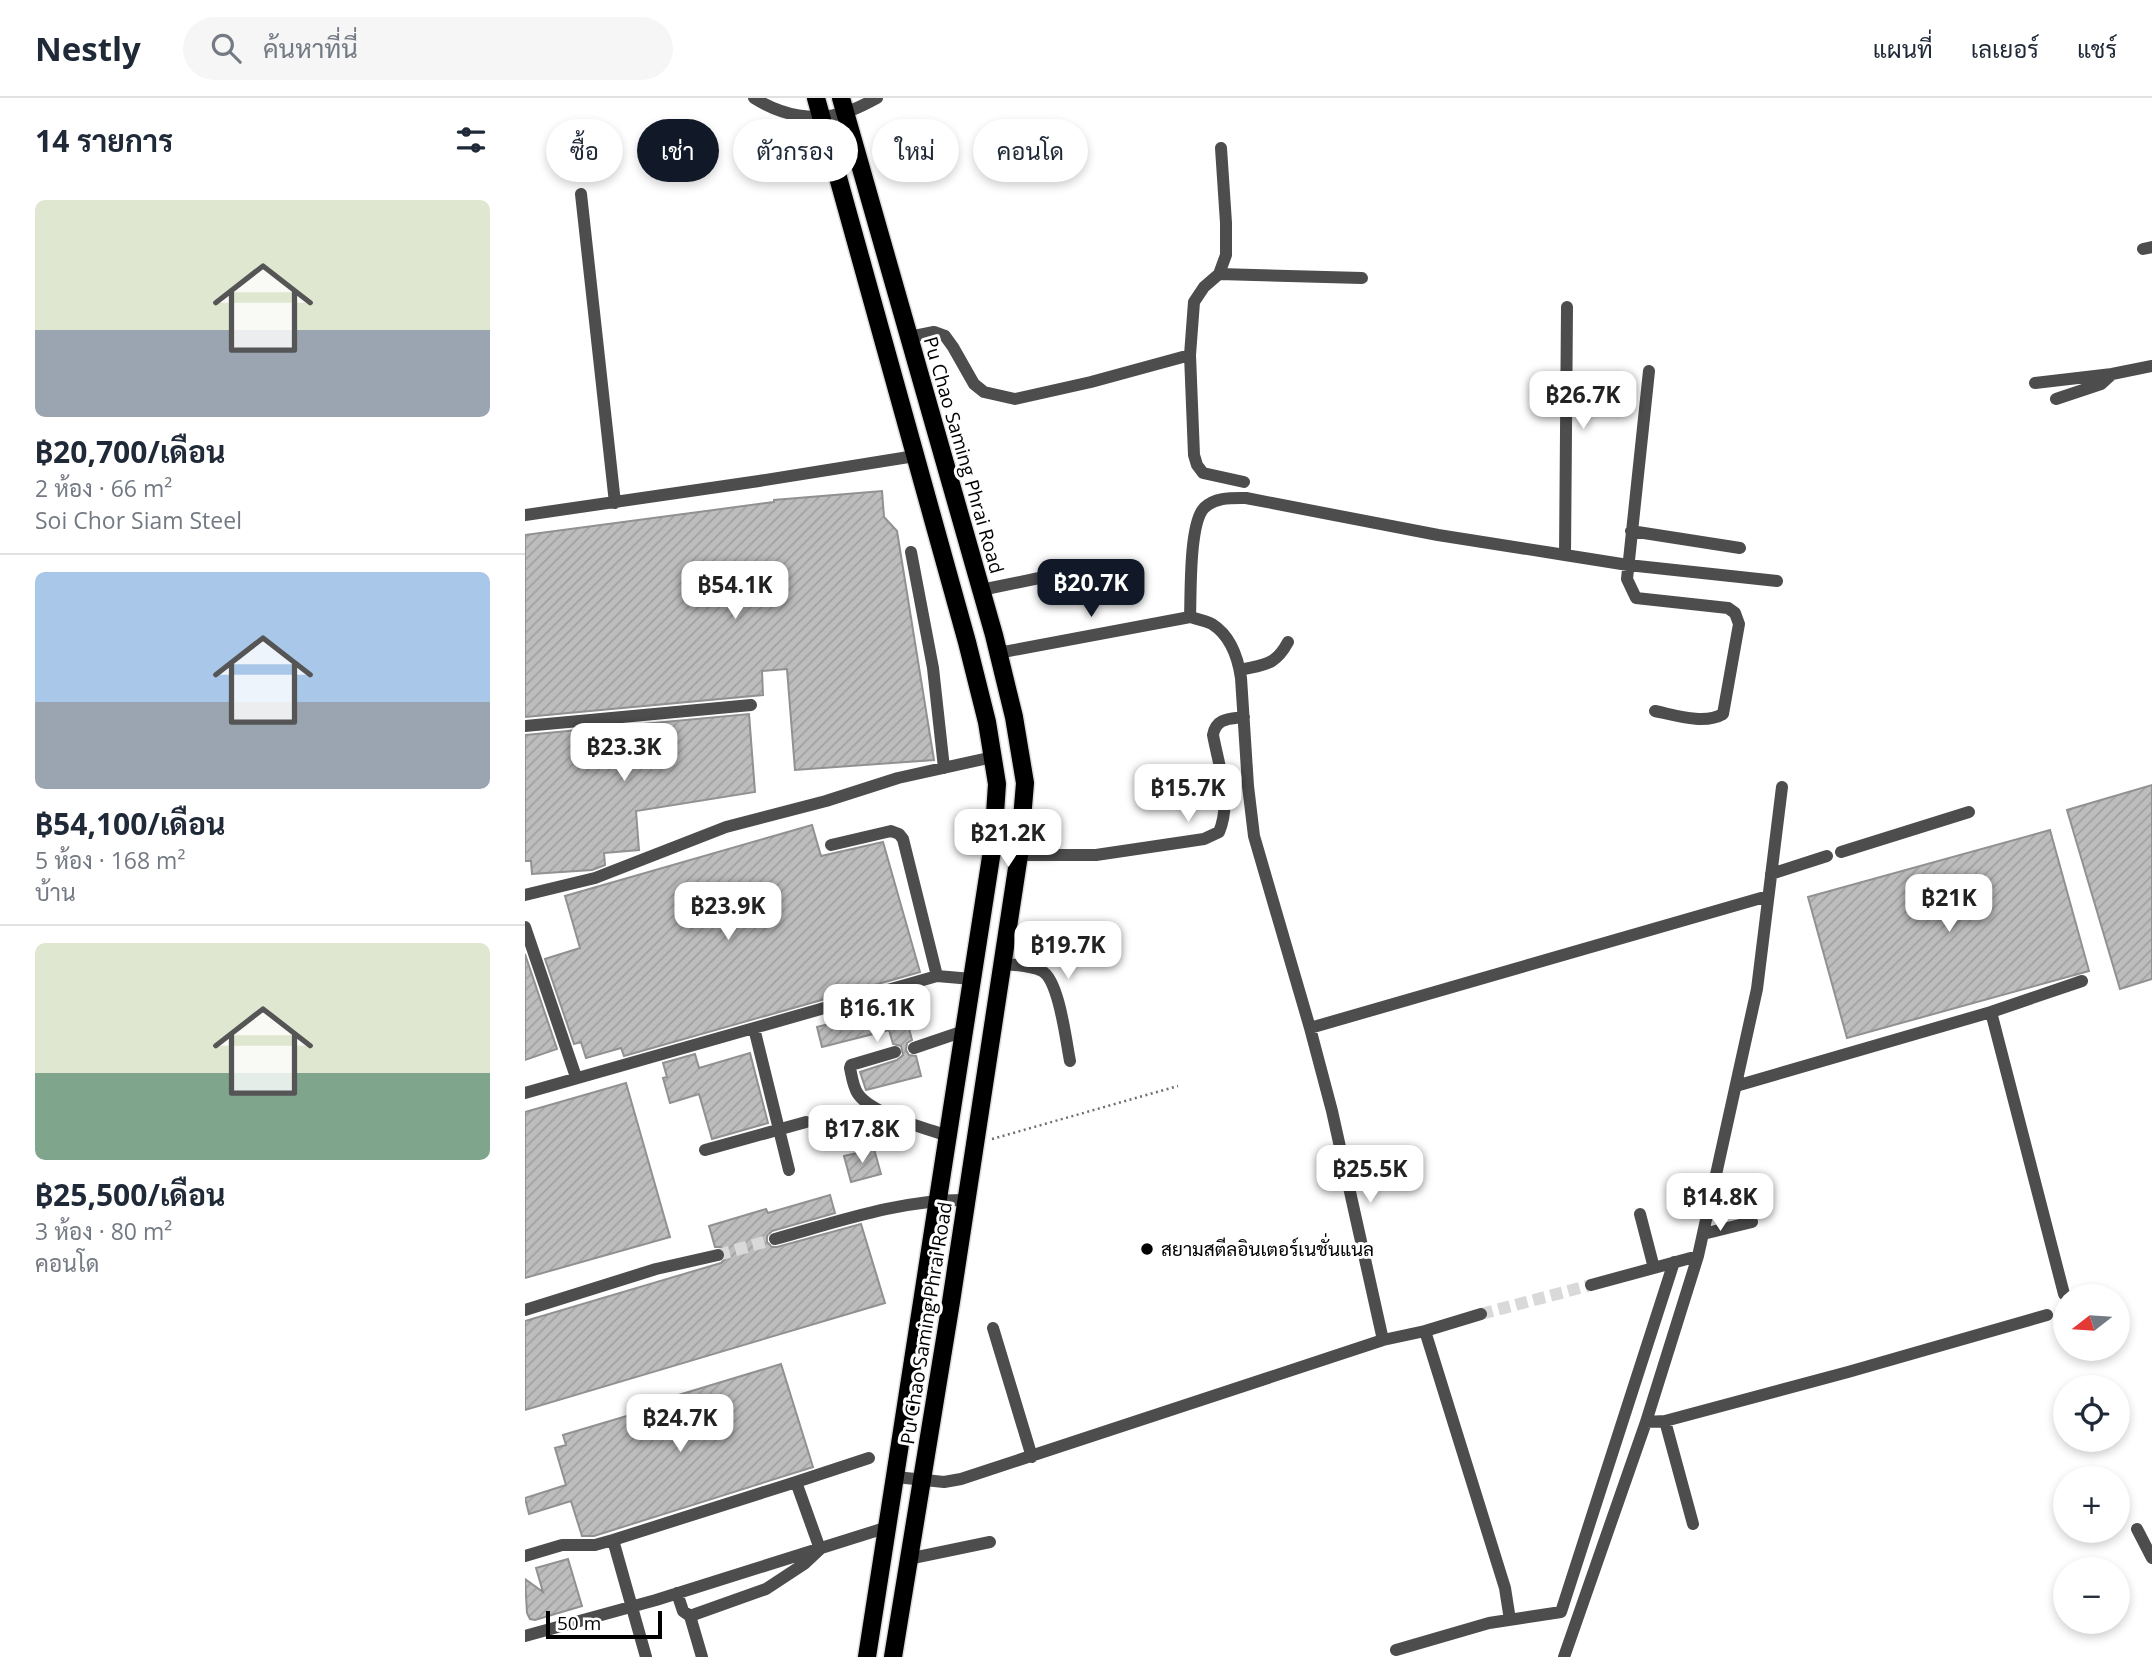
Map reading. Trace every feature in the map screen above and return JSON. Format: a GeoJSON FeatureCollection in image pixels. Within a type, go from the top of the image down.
{"type":"FeatureCollection","features":[{"type":"Feature","properties":{"kind":"main road","name":"Pu Chao Saming Phrai Road"},"geometry":{"type":"LineString","coordinates":[[816,98],[970,656],[987,722],[997,784],[993,844],[867,1657]]}},
{"type":"Feature","properties":{"kind":"main road","name":"Pu Chao Saming Phrai Road"},"geometry":{"type":"LineString","coordinates":[[843,105],[998,653],[1014,717],[1025,783],[1019,855],[1003,964],[893,1657]]}},
{"type":"Feature","properties":{"kind":"street"},"geometry":{"type":"LineString","coordinates":[[754,98],[786,114],[821,117],[843,105],[877,98]]}},
{"type":"Feature","properties":{"kind":"street"},"geometry":{"type":"LineString","coordinates":[[1221,148],[1226,255],[1219,274],[1204,287],[1194,302],[1190,355],[1194,456],[1196,465],[1203,473],[1244,482]]}},
{"type":"Feature","properties":{"kind":"street"},"geometry":{"type":"LineString","coordinates":[[581,194],[615,503]]}},
{"type":"Feature","properties":{"kind":"street"},"geometry":{"type":"LineString","coordinates":[[1219,274],[1362,278]]}},
{"type":"Feature","properties":{"kind":"street"},"geometry":{"type":"LineString","coordinates":[[1565,555],[1567,307]]}},
{"type":"Feature","properties":{"kind":"street"},"geometry":{"type":"LineString","coordinates":[[909,337],[934,332],[945,336],[974,384],[984,393],[1015,399],[1190,355]]}},
{"type":"Feature","properties":{"kind":"street"},"geometry":{"type":"LineString","coordinates":[[2035,383],[2112,374],[2152,366]]}},
{"type":"Feature","properties":{"kind":"street"},"geometry":{"type":"LineString","coordinates":[[1649,371],[1627,579],[1636,598],[1728,608],[1735,613],[1739,624],[1723,714],[1716,719],[1705,719],[1655,711]]}},
{"type":"Feature","properties":{"kind":"street"},"geometry":{"type":"LineString","coordinates":[[2056,399],[2101,384],[2112,374]]}},
{"type":"Feature","properties":{"kind":"street"},"geometry":{"type":"LineString","coordinates":[[525,515],[915,456]]}},
{"type":"Feature","properties":{"kind":"street"},"geometry":{"type":"LineString","coordinates":[[1190,617],[1193,549],[1198,520],[1203,509],[1211,503],[1227,498],[1246,498],[1438,535],[1627,565],[1777,581]]}},
{"type":"Feature","properties":{"kind":"street"},"geometry":{"type":"LineString","coordinates":[[1631,531],[1740,548]]}},
{"type":"Feature","properties":{"kind":"street"},"geometry":{"type":"LineString","coordinates":[[911,552],[933,668],[944,768]]}},
{"type":"Feature","properties":{"kind":"street"},"geometry":{"type":"LineString","coordinates":[[981,590],[1044,577]]}},
{"type":"Feature","properties":{"kind":"street"},"geometry":{"type":"LineString","coordinates":[[998,653],[1190,617],[1212,624],[1229,641],[1239,661],[1254,836],[1332,1111],[1383,1340]]}},
{"type":"Feature","properties":{"kind":"street"},"geometry":{"type":"LineString","coordinates":[[1240,670],[1267,664],[1280,657],[1288,642]]}},
{"type":"Feature","properties":{"kind":"street"},"geometry":{"type":"LineString","coordinates":[[525,726],[751,705]]}},
{"type":"Feature","properties":{"kind":"street"},"geometry":{"type":"LineString","coordinates":[[1019,855],[1096,855],[1204,839],[1219,832],[1225,820],[1225,796],[1213,735],[1215,726],[1222,720],[1244,717]]}},
{"type":"Feature","properties":{"kind":"street"},"geometry":{"type":"LineString","coordinates":[[525,895],[595,878],[726,827],[826,801],[898,778],[993,757]]}},
{"type":"Feature","properties":{"kind":"street"},"geometry":{"type":"LineString","coordinates":[[1564,1657],[1646,1422],[1698,1256],[1757,989],[1782,787]]}},
{"type":"Feature","properties":{"kind":"street"},"geometry":{"type":"LineString","coordinates":[[1841,852],[1969,812]]}},
{"type":"Feature","properties":{"kind":"street"},"geometry":{"type":"LineString","coordinates":[[831,845],[891,831],[899,834],[903,839],[937,976]]}},
{"type":"Feature","properties":{"kind":"street"},"geometry":{"type":"LineString","coordinates":[[1771,874],[1827,856]]}},
{"type":"Feature","properties":{"kind":"street"},"geometry":{"type":"LineString","coordinates":[[1310,1028],[1768,896]]}},
{"type":"Feature","properties":{"kind":"street"},"geometry":{"type":"LineString","coordinates":[[525,928],[576,1077]]}},
{"type":"Feature","properties":{"kind":"street"},"geometry":{"type":"LineString","coordinates":[[1003,964],[1032,967],[1044,972],[1051,981],[1070,1061]]}},
{"type":"Feature","properties":{"kind":"street"},"geometry":{"type":"LineString","coordinates":[[525,1093],[937,976],[972,979]]}},
{"type":"Feature","properties":{"kind":"street"},"geometry":{"type":"LineString","coordinates":[[1735,1086],[1991,1012],[2082,981]]}},
{"type":"Feature","properties":{"kind":"street"},"geometry":{"type":"LineString","coordinates":[[1991,1012],[2061,1284]]}},
{"type":"Feature","properties":{"kind":"street"},"geometry":{"type":"LineString","coordinates":[[754,1028],[789,1170]]}},
{"type":"Feature","properties":{"kind":"street"},"geometry":{"type":"LineString","coordinates":[[914,1048],[964,1031]]}},
{"type":"Feature","properties":{"kind":"street"},"geometry":{"type":"LineString","coordinates":[[895,1052],[851,1065],[856,1092],[866,1102],[888,1114],[948,1136]]}},
{"type":"Feature","properties":{"kind":"street"},"geometry":{"type":"LineString","coordinates":[[705,1150],[806,1122]]}},
{"type":"Feature","properties":{"kind":"street"},"geometry":{"type":"LineString","coordinates":[[775,1238],[862,1215],[939,1200],[967,1200]]}},
{"type":"Feature","properties":{"kind":"street"},"geometry":{"type":"LineString","coordinates":[[1640,1214],[1654,1268]]}},
{"type":"Feature","properties":{"kind":"street"},"geometry":{"type":"LineString","coordinates":[[1703,1234],[1752,1222]]}},
{"type":"Feature","properties":{"kind":"street"},"geometry":{"type":"LineString","coordinates":[[525,1310],[656,1269],[717,1255]]}},
{"type":"Feature","properties":{"kind":"street"},"geometry":{"type":"LineString","coordinates":[[1591,1285],[1698,1256]]}},
{"type":"Feature","properties":{"kind":"street"},"geometry":{"type":"LineString","coordinates":[[1396,1650],[1489,1623],[1561,1612],[1674,1262]]}},
{"type":"Feature","properties":{"kind":"street"},"geometry":{"type":"LineString","coordinates":[[896,1477],[944,1482],[961,1479],[1383,1340],[1481,1314]]}},
{"type":"Feature","properties":{"kind":"street"},"geometry":{"type":"LineString","coordinates":[[1646,1422],[1665,1421],[2047,1315]]}},
{"type":"Feature","properties":{"kind":"street"},"geometry":{"type":"LineString","coordinates":[[993,1328],[1032,1457]]}},
{"type":"Feature","properties":{"kind":"street"},"geometry":{"type":"LineString","coordinates":[[1425,1331],[1506,1588],[1510,1620]]}},
{"type":"Feature","properties":{"kind":"street"},"geometry":{"type":"LineString","coordinates":[[1665,1421],[1693,1524]]}},
{"type":"Feature","properties":{"kind":"street"},"geometry":{"type":"LineString","coordinates":[[525,1556],[562,1545],[595,1545],[613,1540],[869,1458]]}},
{"type":"Feature","properties":{"kind":"street"},"geometry":{"type":"LineString","coordinates":[[796,1482],[820,1549]]}},
{"type":"Feature","properties":{"kind":"street"},"geometry":{"type":"LineString","coordinates":[[525,1636],[677,1593],[888,1527]]}},
{"type":"Feature","properties":{"kind":"street"},"geometry":{"type":"LineString","coordinates":[[2137,1529],[2152,1558]]}},
{"type":"Feature","properties":{"kind":"street"},"geometry":{"type":"LineString","coordinates":[[613,1540],[646,1657]]}},
{"type":"Feature","properties":{"kind":"street"},"geometry":{"type":"LineString","coordinates":[[908,1559],[990,1542]]}},
{"type":"Feature","properties":{"kind":"street"},"geometry":{"type":"LineString","coordinates":[[690,1616],[766,1589],[804,1564],[820,1549]]}},
{"type":"Feature","properties":{"kind":"street"},"geometry":{"type":"LineString","coordinates":[[677,1593],[683,1611],[690,1616],[702,1657]]}},
{"type":"Feature","properties":{"kind":"path"},"geometry":{"type":"LineString","coordinates":[[975,1144],[1178,1086]]}},
{"type":"Feature","properties":{"kind":"building"},"geometry":{"type":"Polygon","coordinates":[[[882,491],[884,517],[897,531],[934,760],[795,770],[787,669],[762,671],[763,695],[525,717],[525,535],[774,500],[882,491]]]}},
{"type":"Feature","properties":{"kind":"building"},"geometry":{"type":"Polygon","coordinates":[[[749,714],[755,792],[636,811],[639,850],[604,853],[605,865],[592,870],[532,874],[531,861],[525,861],[525,735],[749,714]]]}},
{"type":"Feature","properties":{"kind":"building"},"geometry":{"type":"Polygon","coordinates":[[[2152,785],[2152,979],[2120,989],[2067,810],[2152,785]]]}},
{"type":"Feature","properties":{"kind":"building"},"geometry":{"type":"Polygon","coordinates":[[[812,825],[821,856],[883,842],[920,972],[624,1056],[621,1048],[586,1058],[581,1042],[574,1044],[545,959],[580,948],[565,896],[812,825]]]}},
{"type":"Feature","properties":{"kind":"building"},"geometry":{"type":"Polygon","coordinates":[[[2050,830],[2089,971],[1847,1038],[1808,897],[2050,830]]]}},
{"type":"Feature","properties":{"kind":"building"},"geometry":{"type":"Polygon","coordinates":[[[525,954],[557,1049],[525,1060],[525,954]]]}},
{"type":"Feature","properties":{"kind":"building"},"geometry":{"type":"Polygon","coordinates":[[[903,1005],[912,1040],[907,1043],[906,1050],[909,1055],[916,1056],[921,1076],[866,1090],[860,1072],[897,1060],[903,1055],[901,1046],[893,1044],[889,1030],[822,1047],[817,1027],[903,1005]]]}},
{"type":"Feature","properties":{"kind":"building"},"geometry":{"type":"Polygon","coordinates":[[[750,1053],[768,1123],[712,1139],[699,1094],[670,1103],[663,1078],[667,1077],[663,1063],[695,1054],[699,1068],[750,1053]]]}},
{"type":"Feature","properties":{"kind":"building"},"geometry":{"type":"Polygon","coordinates":[[[626,1083],[670,1237],[525,1278],[525,1112],[626,1083]]]}},
{"type":"Feature","properties":{"kind":"building"},"geometry":{"type":"Polygon","coordinates":[[[874,1149],[881,1174],[851,1182],[844,1156],[874,1149]]]}},
{"type":"Feature","properties":{"kind":"building"},"geometry":{"type":"Polygon","coordinates":[[[830,1195],[835,1213],[772,1231],[767,1236],[767,1242],[772,1247],[777,1247],[861,1224],[885,1303],[525,1410],[525,1321],[721,1263],[726,1258],[726,1252],[721,1247],[715,1247],[709,1226],[766,1209],[768,1213],[830,1195]]]}},
{"type":"Feature","properties":{"kind":"building"},"geometry":{"type":"Polygon","coordinates":[[[781,1364],[813,1467],[594,1536],[582,1536],[571,1501],[529,1514],[525,1498],[566,1485],[555,1448],[566,1445],[563,1435],[630,1415],[633,1424],[666,1414],[662,1400],[781,1364]]]}},
{"type":"Feature","properties":{"kind":"building"},"geometry":{"type":"Polygon","coordinates":[[[568,1559],[582,1606],[535,1620],[530,1619],[527,1613],[525,1579],[543,1592],[536,1568],[568,1559]]]}},
{"type":"Feature","properties":{"kind":"tunnel"},"geometry":{"type":"LineString","coordinates":[[718,1255],[775,1239]]}},
{"type":"Feature","properties":{"kind":"tunnel"},"geometry":{"type":"LineString","coordinates":[[1481,1314],[1591,1285]]}},
{"type":"Feature","properties":{"kind":"place","name":"สยามสตีลอินเตอร์เนชั่นแนล"},"geometry":{"type":"Point","coordinates":[1147,1249]}}]}
